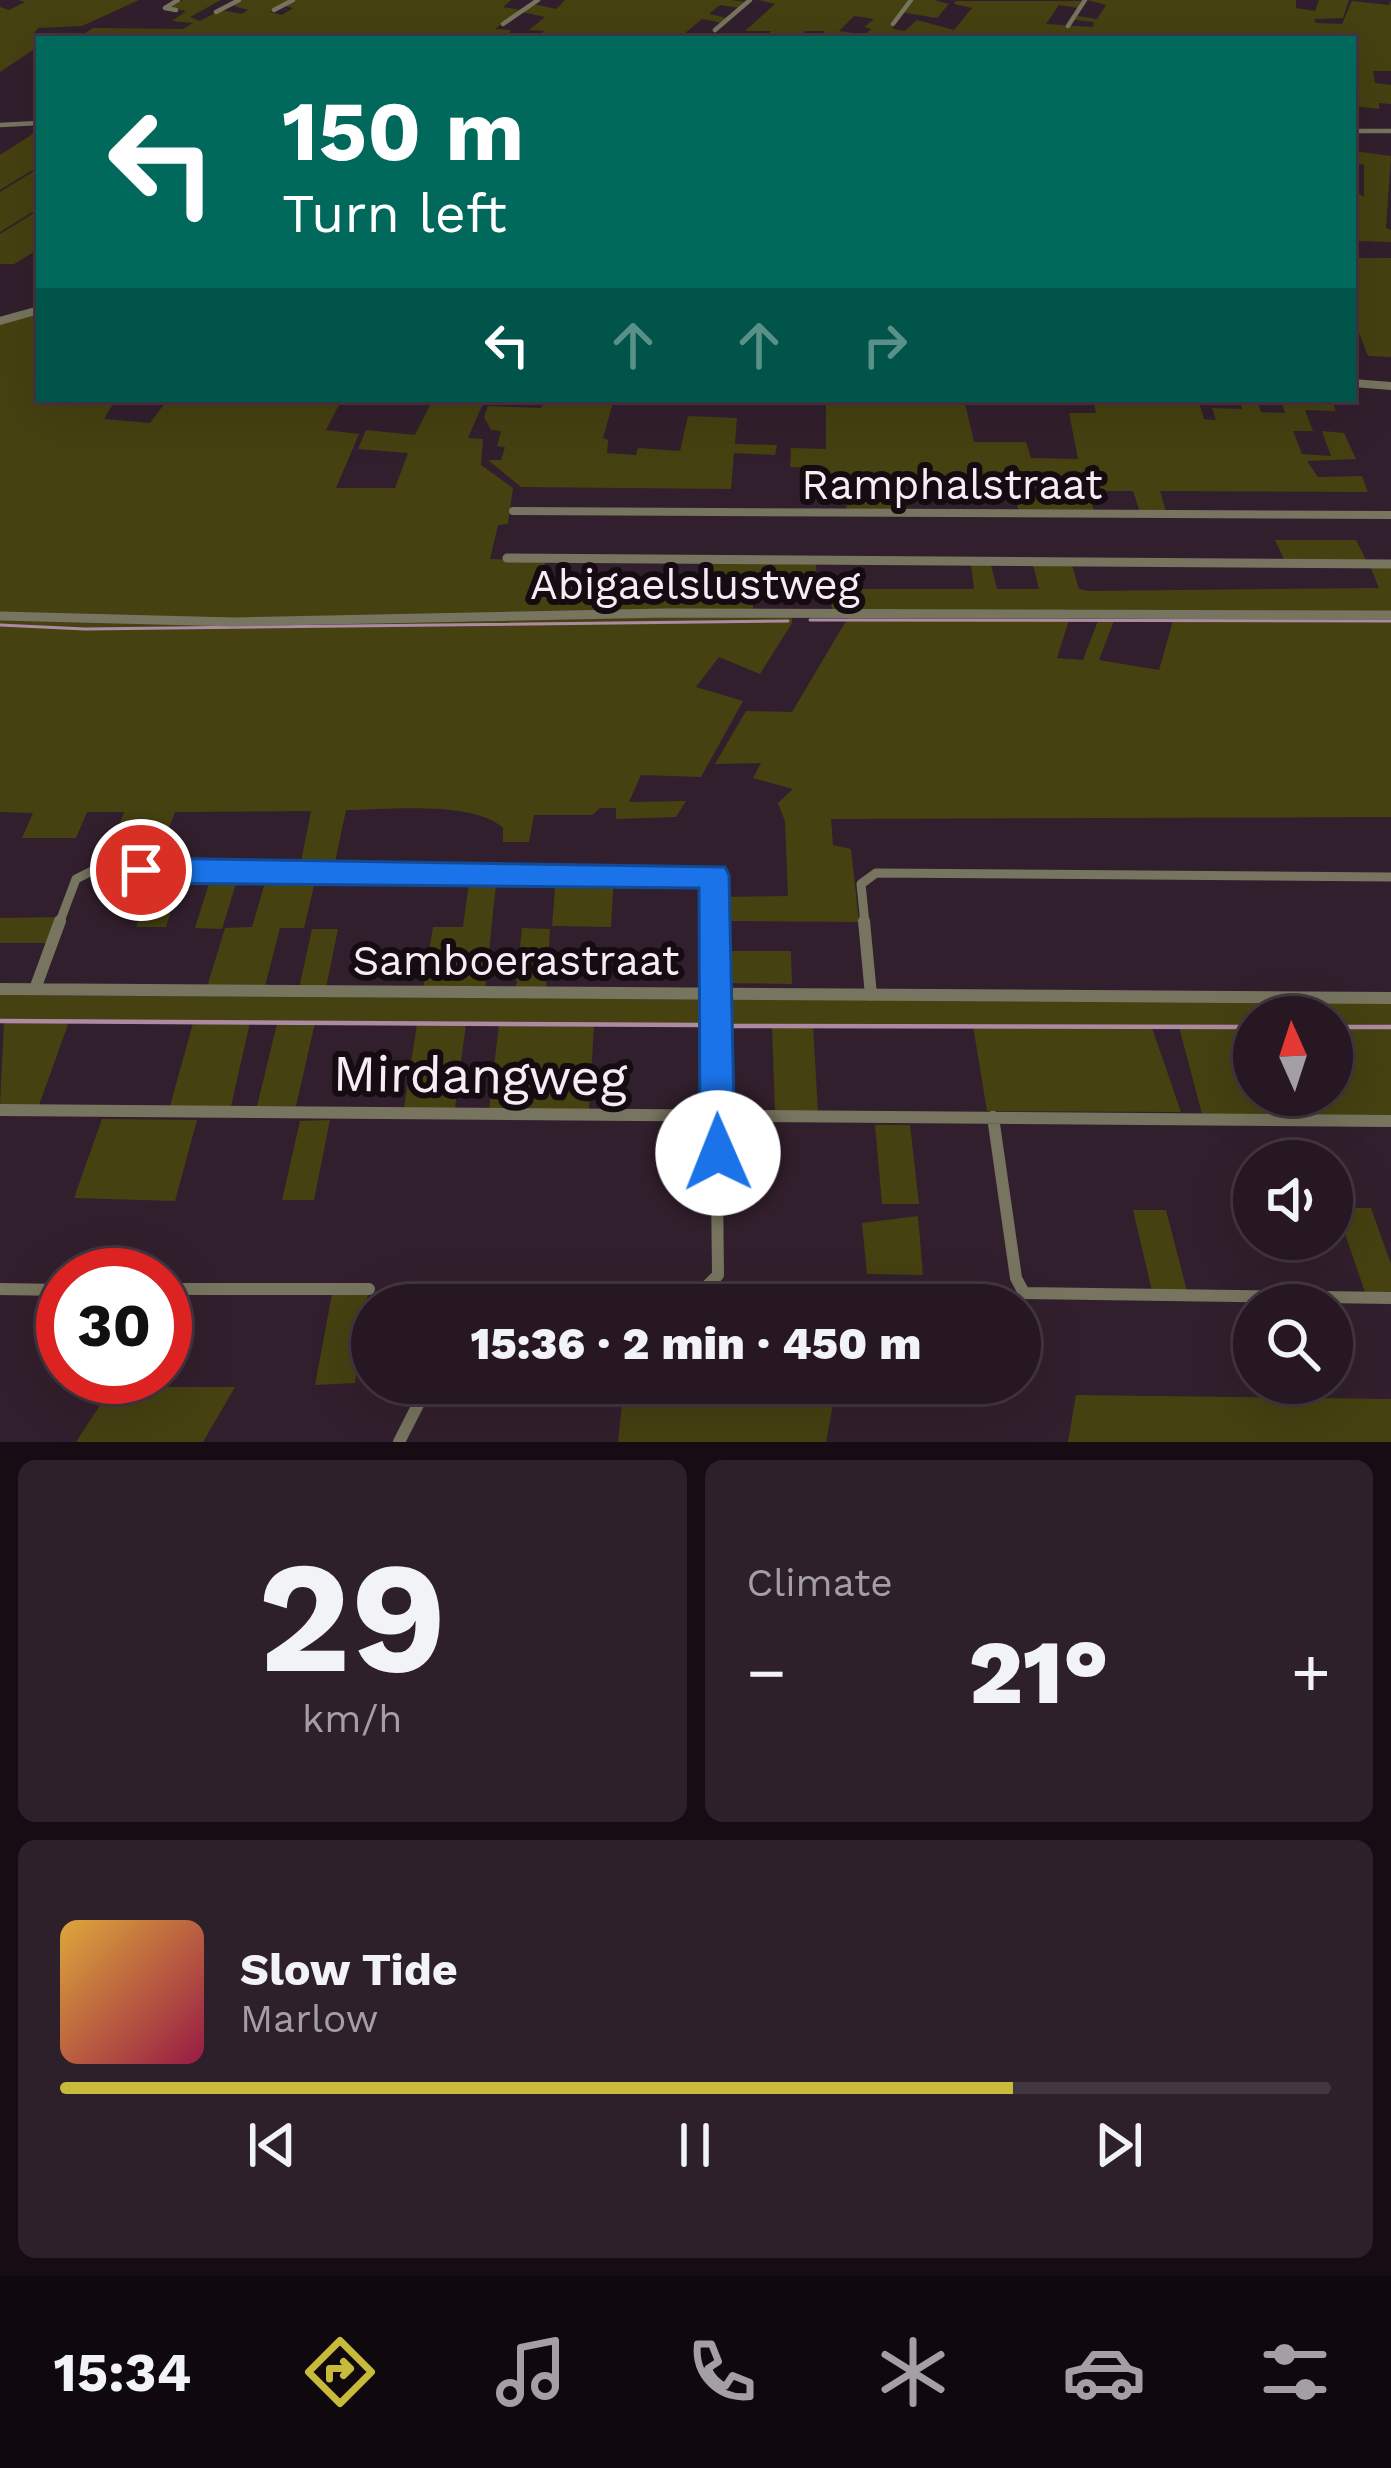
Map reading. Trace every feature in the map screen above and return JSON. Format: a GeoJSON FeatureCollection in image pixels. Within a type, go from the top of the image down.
{"type":"FeatureCollection","features":[{"type":"Feature","properties":{"kind":"street"},"geometry":{"type":"LineString","coordinates":[[176,10],[165,8],[178,0]]}},
{"type":"Feature","properties":{"kind":"street"},"geometry":{"type":"LineString","coordinates":[[215,12],[238,0]]}},
{"type":"Feature","properties":{"kind":"street"},"geometry":{"type":"LineString","coordinates":[[274,10],[293,0]]}},
{"type":"Feature","properties":{"kind":"street"},"geometry":{"type":"LineString","coordinates":[[502,24],[538,0]]}},
{"type":"Feature","properties":{"kind":"street"},"geometry":{"type":"LineString","coordinates":[[715,30],[750,0]]}},
{"type":"Feature","properties":{"kind":"street"},"geometry":{"type":"LineString","coordinates":[[893,24],[910,0]]}},
{"type":"Feature","properties":{"kind":"street"},"geometry":{"type":"LineString","coordinates":[[1068,26],[1085,0]]}},
{"type":"Feature","properties":{"kind":"street"},"geometry":{"type":"LineString","coordinates":[[0,125],[36,123]]}},
{"type":"Feature","properties":{"kind":"street"},"geometry":{"type":"LineString","coordinates":[[1356,131],[1391,131]]}},
{"type":"Feature","properties":{"kind":"street"},"geometry":{"type":"LineString","coordinates":[[0,321],[36,311]]}},
{"type":"Feature","properties":{"kind":"street"},"geometry":{"type":"LineString","coordinates":[[1356,383],[1391,386]]}},
{"type":"Feature","properties":{"kind":"street","name":"Ramphalstraat"},"geometry":{"type":"LineString","coordinates":[[513,511],[1391,515]]}},
{"type":"Feature","properties":{"kind":"street"},"geometry":{"type":"LineString","coordinates":[[507,558],[1391,565]]}},
{"type":"Feature","properties":{"kind":"street","name":"Abigaelslustweg"},"geometry":{"type":"LineString","coordinates":[[0,616],[234,622],[664,613],[1391,615]]}},
{"type":"Feature","properties":{"kind":"street"},"geometry":{"type":"LineString","coordinates":[[35,989],[76,879],[94,870],[706,872],[717,882],[721,1262],[712,1284]]}},
{"type":"Feature","properties":{"kind":"street"},"geometry":{"type":"LineString","coordinates":[[871,994],[861,884],[876,873],[1391,877]]}},
{"type":"Feature","properties":{"kind":"street","name":"Samboerastraat"},"geometry":{"type":"LineString","coordinates":[[0,989],[1391,998]]}},
{"type":"Feature","properties":{"kind":"street","name":"Mirdangweg"},"geometry":{"type":"LineString","coordinates":[[0,1110],[1391,1121]]}},
{"type":"Feature","properties":{"kind":"street"},"geometry":{"type":"LineString","coordinates":[[993,1117],[1016,1278],[1024,1293],[1391,1298]]}},
{"type":"Feature","properties":{"kind":"street"},"geometry":{"type":"LineString","coordinates":[[0,1289],[36,1290]]}},
{"type":"Feature","properties":{"kind":"street"},"geometry":{"type":"LineString","coordinates":[[192,1289],[351,1289]]}},
{"type":"Feature","properties":{"kind":"street"},"geometry":{"type":"LineString","coordinates":[[399,1442],[418,1404]]}},
{"type":"Feature","properties":{"kind":"shaded area"},"geometry":{"type":"Polygon","coordinates":[[[18,0],[139,0],[82,26],[38,28],[34,33],[56,35],[36,36],[36,48],[0,72],[0,7],[9,10],[25,2],[18,0]]]}},
{"type":"Feature","properties":{"kind":"shaded area"},"geometry":{"type":"Polygon","coordinates":[[[183,0],[221,0],[190,17],[200,21],[221,10],[242,14],[248,10],[231,5],[241,0],[290,0],[270,12],[282,15],[293,8],[284,6],[294,0],[511,0],[503,7],[521,10],[495,29],[511,30],[507,36],[81,36],[93,28],[183,29],[193,23],[172,21],[186,11],[170,8],[183,0]]]}},
{"type":"Feature","properties":{"kind":"shaded area"},"geometry":{"type":"Polygon","coordinates":[[[565,0],[746,2],[740,8],[720,5],[709,14],[727,18],[722,23],[702,19],[682,36],[540,36],[544,31],[529,30],[545,17],[522,12],[534,4],[556,9],[565,0]]]}},
{"type":"Feature","properties":{"kind":"shaded area"},"geometry":{"type":"Polygon","coordinates":[[[759,0],[934,0],[949,4],[937,18],[900,12],[891,24],[905,31],[917,20],[954,30],[972,8],[954,4],[956,1],[1083,1],[1078,8],[1059,5],[1046,24],[1093,27],[1094,22],[1075,20],[1077,16],[1097,19],[1106,5],[1087,0],[1296,0],[1296,8],[1315,11],[1319,0],[1349,0],[1343,18],[1314,19],[1342,24],[1352,1],[1389,5],[1391,1],[1391,71],[1373,71],[1375,83],[1391,85],[1391,104],[1379,103],[1379,109],[1356,106],[1356,36],[863,36],[871,29],[864,27],[874,19],[854,16],[839,31],[859,36],[806,31],[797,36],[768,36],[771,31],[745,31],[775,4],[759,0]]]}},
{"type":"Feature","properties":{"kind":"shaded area"},"geometry":{"type":"Polygon","coordinates":[[[36,132],[36,168],[0,190],[0,155],[36,132]]]}},
{"type":"Feature","properties":{"kind":"shaded area"},"geometry":{"type":"Polygon","coordinates":[[[1356,151],[1391,156],[1386,228],[1391,230],[1391,242],[1356,241],[1356,192],[1364,197],[1364,165],[1356,163],[1356,151]]]}},
{"type":"Feature","properties":{"kind":"shaded area"},"geometry":{"type":"Polygon","coordinates":[[[36,170],[36,210],[0,232],[0,192],[36,170]]]}},
{"type":"Feature","properties":{"kind":"shaded area"},"geometry":{"type":"Polygon","coordinates":[[[36,212],[36,251],[14,264],[0,264],[0,234],[36,212]]]}},
{"type":"Feature","properties":{"kind":"shaded area"},"geometry":{"type":"Polygon","coordinates":[[[1356,258],[1391,258],[1391,357],[1368,356],[1356,326],[1356,258]]]}},
{"type":"Feature","properties":{"kind":"shaded area"},"geometry":{"type":"Polygon","coordinates":[[[36,313],[36,402],[114,402],[104,419],[150,423],[166,402],[340,402],[326,430],[359,434],[336,488],[395,488],[408,453],[358,449],[366,430],[415,435],[432,402],[484,402],[468,438],[483,439],[481,465],[513,488],[508,524],[498,525],[490,559],[545,561],[544,587],[703,587],[704,563],[816,563],[817,584],[753,583],[753,612],[234,620],[0,613],[0,324],[36,313]]]}},
{"type":"Feature","properties":{"kind":"shaded area"},"geometry":{"type":"Polygon","coordinates":[[[544,402],[613,402],[603,438],[608,440],[607,453],[636,455],[638,448],[680,451],[688,416],[737,418],[735,444],[777,445],[775,455],[734,453],[731,489],[521,487],[488,460],[501,460],[505,447],[497,446],[501,431],[491,430],[484,417],[488,406],[541,408],[544,402]]]}},
{"type":"Feature","properties":{"kind":"shaded area"},"geometry":{"type":"Polygon","coordinates":[[[826,402],[965,402],[974,442],[1026,442],[1031,458],[1078,459],[1069,413],[1096,413],[1094,402],[1199,402],[1204,419],[1216,420],[1212,408],[1242,409],[1241,402],[1258,402],[1261,412],[1285,413],[1282,402],[1332,402],[1336,411],[1305,410],[1313,431],[1293,431],[1302,454],[1331,456],[1322,431],[1344,433],[1356,459],[1307,461],[1318,477],[1362,476],[1368,492],[1160,491],[1166,512],[1140,512],[1133,491],[1089,491],[1094,512],[1019,511],[1012,491],[904,490],[907,511],[847,511],[845,488],[824,488],[824,468],[790,467],[791,448],[826,449],[826,402]]]}},
{"type":"Feature","properties":{"kind":"shaded area"},"geometry":{"type":"Polygon","coordinates":[[[1275,540],[1356,540],[1367,562],[1285,561],[1275,540]]]}},
{"type":"Feature","properties":{"kind":"shaded area"},"geometry":{"type":"Polygon","coordinates":[[[971,565],[991,565],[997,589],[1039,589],[1033,565],[1072,565],[1079,589],[1088,591],[1379,588],[1370,566],[1391,566],[1391,613],[832,611],[830,589],[974,589],[971,565]]]}},
{"type":"Feature","properties":{"kind":"shaded area"},"geometry":{"type":"Polygon","coordinates":[[[849,616],[1070,617],[1057,658],[1083,660],[1099,618],[1115,618],[1099,660],[1159,670],[1174,617],[1391,617],[1391,817],[831,819],[833,845],[851,849],[859,922],[722,921],[722,897],[788,896],[785,821],[778,803],[793,789],[753,778],[761,763],[715,764],[746,711],[792,712],[849,616]]]}},
{"type":"Feature","properties":{"kind":"shaded area"},"geometry":{"type":"Polygon","coordinates":[[[792,617],[792,623],[760,674],[719,657],[696,687],[743,701],[701,777],[641,775],[629,802],[686,801],[676,817],[616,819],[616,808],[600,808],[592,815],[534,815],[529,842],[503,842],[503,828],[471,813],[428,808],[346,810],[334,867],[300,867],[311,811],[175,812],[154,867],[104,867],[124,812],[87,812],[76,838],[22,838],[33,813],[0,812],[0,618],[792,617]]]}},
{"type":"Feature","properties":{"kind":"shaded area"},"geometry":{"type":"Polygon","coordinates":[[[155,874],[183,874],[166,927],[136,927],[155,874]]]}},
{"type":"Feature","properties":{"kind":"shaded area"},"geometry":{"type":"Polygon","coordinates":[[[212,874],[239,874],[222,929],[195,928],[212,874]]]}},
{"type":"Feature","properties":{"kind":"shaded area"},"geometry":{"type":"Polygon","coordinates":[[[470,875],[497,875],[485,989],[423,988],[433,927],[463,927],[470,875]]]}},
{"type":"Feature","properties":{"kind":"shaded area"},"geometry":{"type":"Polygon","coordinates":[[[556,875],[614,876],[611,927],[552,926],[556,875]]]}},
{"type":"Feature","properties":{"kind":"shaded area"},"geometry":{"type":"Polygon","coordinates":[[[267,876],[316,877],[304,928],[280,928],[265,986],[207,987],[225,928],[252,927],[267,876]]]}},
{"type":"Feature","properties":{"kind":"shaded area"},"geometry":{"type":"Polygon","coordinates":[[[58,917],[48,943],[0,943],[0,918],[58,917]]]}},
{"type":"Feature","properties":{"kind":"shaded area"},"geometry":{"type":"Polygon","coordinates":[[[522,928],[550,929],[546,988],[516,988],[522,928]]]}},
{"type":"Feature","properties":{"kind":"shaded area"},"geometry":{"type":"Polygon","coordinates":[[[312,929],[338,929],[326,988],[299,988],[312,929]]]}},
{"type":"Feature","properties":{"kind":"shaded area"},"geometry":{"type":"Polygon","coordinates":[[[721,951],[791,951],[792,984],[721,983],[721,951]]]}},
{"type":"Feature","properties":{"kind":"shaded area"},"geometry":{"type":"Polygon","coordinates":[[[0,995],[697,999],[710,1009],[710,1025],[594,1025],[589,1110],[489,1110],[499,1024],[466,1024],[455,1108],[404,1108],[417,1024],[315,1023],[296,1106],[257,1106],[277,1024],[250,1023],[231,1106],[170,1106],[193,1023],[69,1022],[39,1105],[0,1105],[4,1022],[0,1021],[0,995]]]}},
{"type":"Feature","properties":{"kind":"shaded area"},"geometry":{"type":"Polygon","coordinates":[[[732,999],[1233,1001],[1233,1114],[1202,1114],[1179,1027],[1152,1028],[1181,1112],[987,1111],[973,1026],[813,1026],[818,1112],[775,1112],[772,1026],[719,1025],[719,1008],[732,999]]]}},
{"type":"Feature","properties":{"kind":"shaded area"},"geometry":{"type":"Polygon","coordinates":[[[1353,1002],[1391,1002],[1391,1116],[1353,1116],[1353,1002]]]}},
{"type":"Feature","properties":{"kind":"shaded area"},"geometry":{"type":"Polygon","coordinates":[[[102,1119],[197,1120],[175,1201],[74,1198],[102,1119]]]}},
{"type":"Feature","properties":{"kind":"shaded area"},"geometry":{"type":"Polygon","coordinates":[[[330,1120],[314,1200],[282,1200],[300,1121],[330,1120]]]}},
{"type":"Feature","properties":{"kind":"shaded area"},"geometry":{"type":"Polygon","coordinates":[[[875,1125],[910,1125],[919,1204],[882,1204],[875,1125]]]}},
{"type":"Feature","properties":{"kind":"shaded area"},"geometry":{"type":"Polygon","coordinates":[[[1353,1208],[1371,1208],[1391,1264],[1391,1292],[1365,1292],[1353,1257],[1353,1208]]]}},
{"type":"Feature","properties":{"kind":"shaded area"},"geometry":{"type":"Polygon","coordinates":[[[1133,1210],[1166,1210],[1187,1291],[1152,1291],[1133,1210]]]}},
{"type":"Feature","properties":{"kind":"shaded area"},"geometry":{"type":"Polygon","coordinates":[[[918,1216],[923,1275],[867,1274],[862,1223],[918,1216]]]}},
{"type":"Feature","properties":{"kind":"shaded area"},"geometry":{"type":"Polygon","coordinates":[[[351,1293],[351,1383],[315,1385],[332,1294],[351,1293]]]}},
{"type":"Feature","properties":{"kind":"shaded area"},"geometry":{"type":"Polygon","coordinates":[[[192,1387],[235,1387],[203,1442],[76,1442],[101,1404],[192,1404],[192,1387]]]}},
{"type":"Feature","properties":{"kind":"shaded area"},"geometry":{"type":"Polygon","coordinates":[[[1076,1395],[1233,1397],[1233,1404],[1353,1404],[1353,1399],[1391,1399],[1391,1442],[1068,1442],[1076,1395]]]}},
{"type":"Feature","properties":{"kind":"shaded area"},"geometry":{"type":"Polygon","coordinates":[[[622,1404],[833,1404],[826,1442],[618,1442],[622,1404]]]}},
{"type":"Feature","properties":{"kind":"waterway"},"geometry":{"type":"LineString","coordinates":[[810,620],[1391,621]]}},
{"type":"Feature","properties":{"kind":"waterway"},"geometry":{"type":"LineString","coordinates":[[0,625],[85,629],[788,621]]}},
{"type":"Feature","properties":{"kind":"waterway"},"geometry":{"type":"LineString","coordinates":[[0,1021],[699,1025]]}},
{"type":"Feature","properties":{"kind":"waterway"},"geometry":{"type":"LineString","coordinates":[[734,1026],[1233,1027]]}},
{"type":"Feature","properties":{"kind":"waterway"},"geometry":{"type":"LineString","coordinates":[[1353,1027],[1391,1027]]}},
{"type":"Feature","properties":{"kind":"route"},"geometry":{"type":"LineString","coordinates":[[141,870],[714,875],[718,1153]]}}]}
